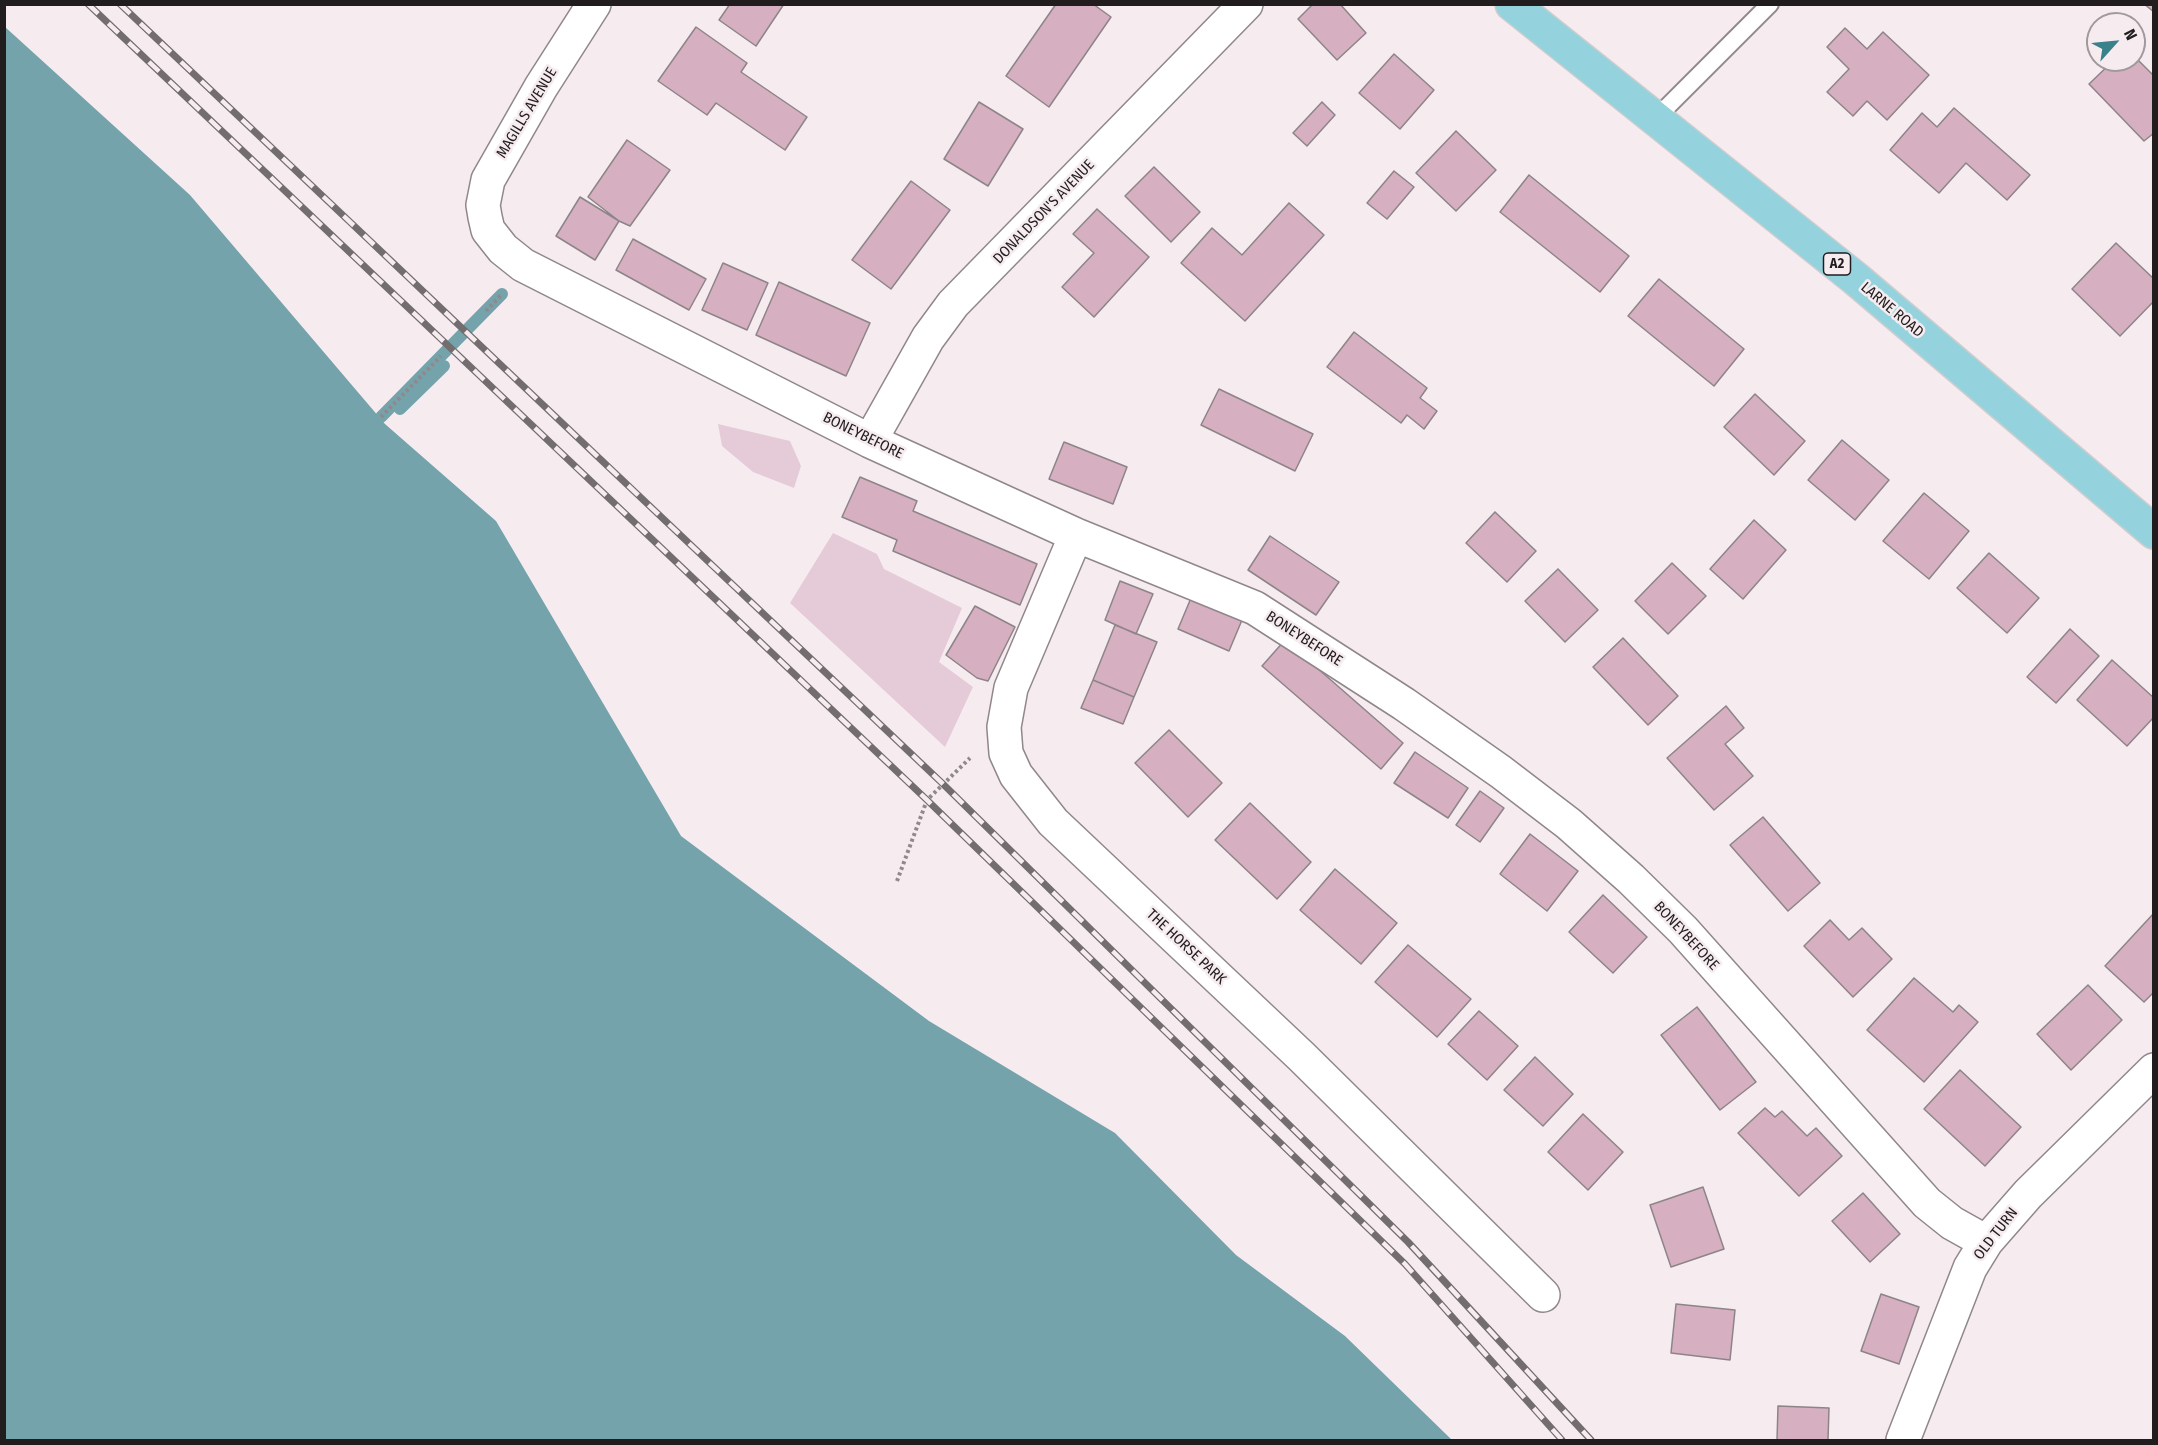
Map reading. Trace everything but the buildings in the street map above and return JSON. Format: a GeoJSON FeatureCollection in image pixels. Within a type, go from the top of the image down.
{"type":"FeatureCollection","features":[{"type":"Feature","properties":{"kind":"main road","name":"LARNE ROAD"},"geometry":{"type":"LineString","coordinates":[[1512,4],[1856,279],[2154,532]]}},
{"type":"Feature","properties":{"kind":"street","name":"MAGILLS AVENUE"},"geometry":{"type":"LineString","coordinates":[[488,230],[483,205],[488,180],[536,96],[594,4]]}},
{"type":"Feature","properties":{"kind":"street","name":"DONALDSON'S AVENUE"},"geometry":{"type":"LineString","coordinates":[[870,441],[928,338],[953,304],[1246,4]]}},
{"type":"Feature","properties":{"kind":"street","name":"BONEYBEFORE"},"geometry":{"type":"LineString","coordinates":[[488,230],[502,249],[523,265],[870,441],[1076,535],[1235,598],[1275,619],[1424,718],[1569,824],[1683,930],[1927,1203],[1946,1219],[1986,1242]]}},
{"type":"Feature","properties":{"kind":"street","name":"THE HORSE PARK"},"geometry":{"type":"LineString","coordinates":[[1076,535],[1016,674],[1004,727],[1006,753],[1011,764],[1042,811],[1302,1057],[1543,1295]]}},
{"type":"Feature","properties":{"kind":"street","name":"OLD TURN"},"geometry":{"type":"LineString","coordinates":[[1903,1440],[1970,1268],[1986,1242],[2028,1194],[2154,1070]]}},
{"type":"Feature","properties":{"kind":"lane"},"geometry":{"type":"LineString","coordinates":[[1655,118],[1770,4]]}},
{"type":"Feature","properties":{"kind":"path"},"geometry":{"type":"LineString","coordinates":[[486,311],[502,294]]}},
{"type":"Feature","properties":{"kind":"path"},"geometry":{"type":"LineString","coordinates":[[381,417],[441,356]]}},
{"type":"Feature","properties":{"kind":"path"},"geometry":{"type":"LineString","coordinates":[[897,881],[927,800],[1004,727]]}},
{"type":"Feature","properties":{"kind":"shaded area"},"geometry":{"type":"Polygon","coordinates":[[[718,424],[790,441],[801,466],[794,488],[753,472],[722,446],[718,424]]]}},
{"type":"Feature","properties":{"kind":"shaded area"},"geometry":{"type":"Polygon","coordinates":[[[833,533],[877,554],[884,569],[962,608],[939,662],[973,687],[945,747],[790,603],[833,533]]]}},
{"type":"Feature","properties":{"kind":"water"},"geometry":{"type":"Polygon","coordinates":[[[4,26],[190,195],[385,424],[496,521],[681,836],[929,1021],[1115,1133],[1236,1255],[1345,1336],[1452,1440],[5,1440],[4,26]]]}},
{"type":"Feature","properties":{"kind":"waterway"},"geometry":{"type":"LineString","coordinates":[[381,417],[502,294]]}},
{"type":"Feature","properties":{"kind":"waterway"},"geometry":{"type":"LineString","coordinates":[[400,409],[444,366]]}},
{"type":"Feature","properties":{"kind":"railway"},"geometry":{"type":"LineString","coordinates":[[88,4],[927,800],[1405,1264],[1562,1440]]}},
{"type":"Feature","properties":{"kind":"railway"},"geometry":{"type":"LineString","coordinates":[[120,4],[942,783],[1408,1242],[1591,1440]]}}]}
